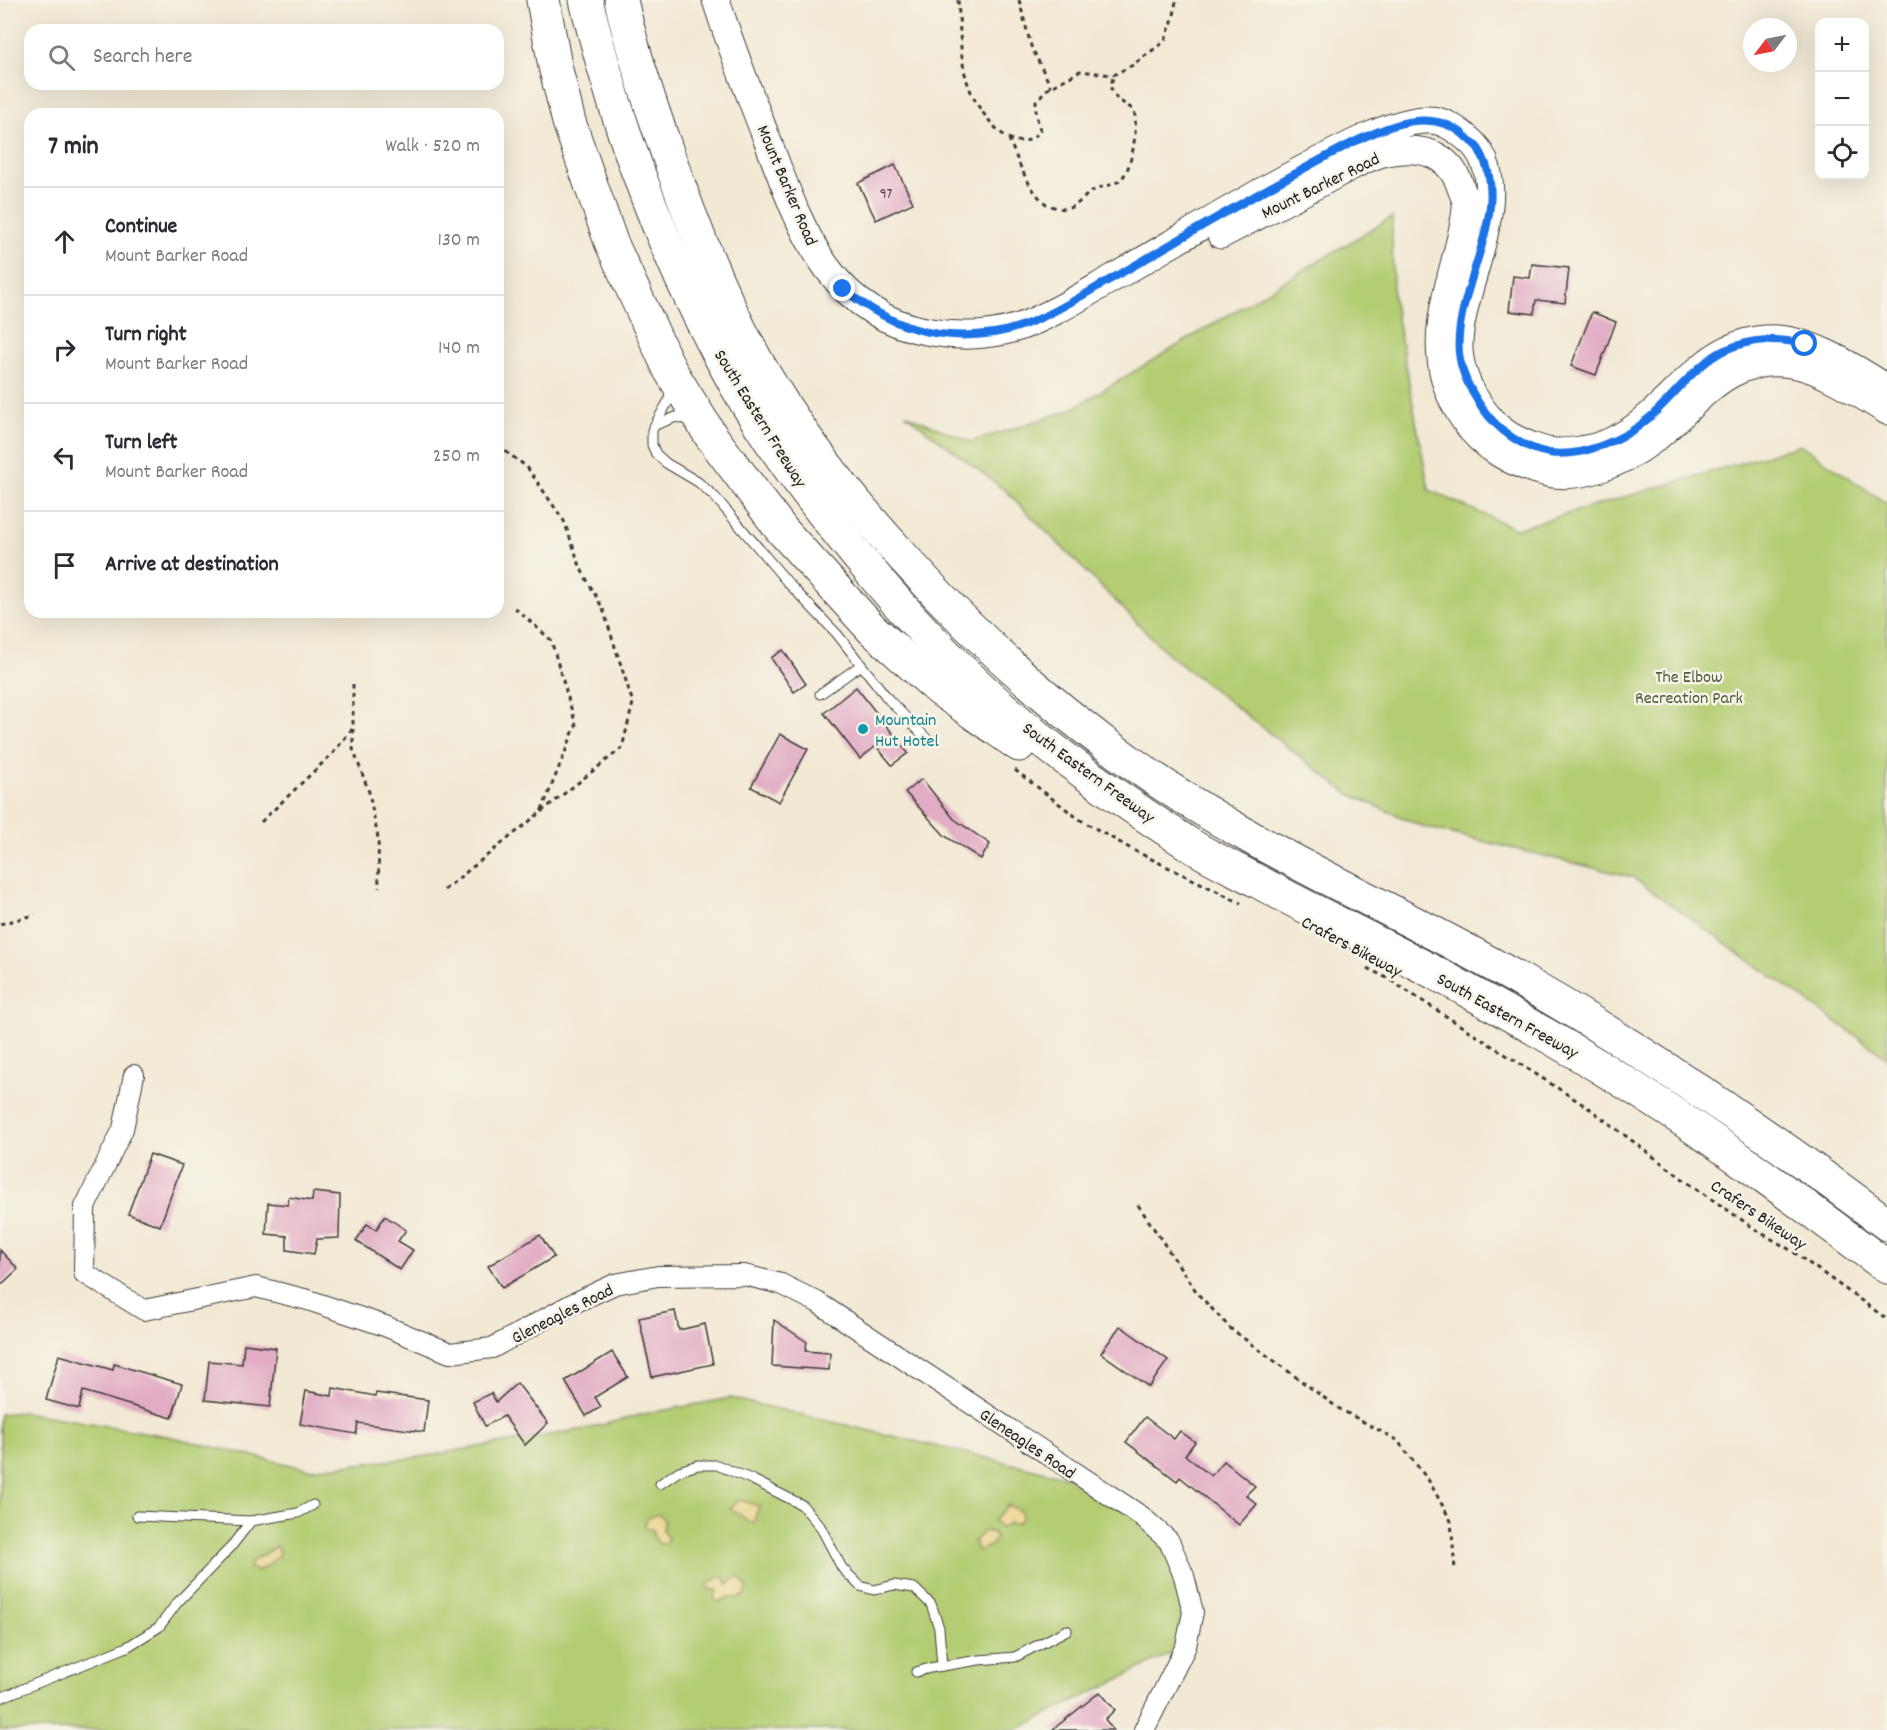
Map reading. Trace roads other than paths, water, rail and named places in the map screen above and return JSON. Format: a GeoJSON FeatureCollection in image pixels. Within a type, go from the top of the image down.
{"type":"FeatureCollection","features":[{"type":"Feature","properties":{"kind":"highway"},"geometry":{"type":"LineString","coordinates":[[543,0],[560,88],[596,204],[619,262],[670,370],[711,436],[781,530],[872,629],[939,689],[1012,740],[1087,797],[1196,849]]}},
{"type":"Feature","properties":{"kind":"highway","name":"South Eastern Freeway"},"geometry":{"type":"LineString","coordinates":[[586,0],[623,134],[656,221],[693,305],[738,389],[788,466],[845,542],[898,604],[973,680],[1044,742],[1196,849],[1446,979],[1608,1072],[1686,1122],[1790,1194],[1887,1267]]}},
{"type":"Feature","properties":{"kind":"highway","name":"South Eastern Freeway"},"geometry":{"type":"LineString","coordinates":[[621,0],[650,102],[679,189],[714,277],[756,360],[806,440],[862,513],[925,582],[993,650],[1061,711],[1137,768],[1216,818],[1296,864],[1464,949],[1546,995],[1706,1095],[1887,1224]]}},
{"type":"Feature","properties":{"kind":"highway"},"geometry":{"type":"LineString","coordinates":[[640,0],[648,38],[666,98],[756,360]]}},
{"type":"Feature","properties":{"kind":"highway"},"geometry":{"type":"LineString","coordinates":[[1686,1122],[1887,1289]]}},
{"type":"Feature","properties":{"kind":"main road","name":"Mount Barker Road"},"geometry":{"type":"LineString","coordinates":[[706,0],[798,244],[816,273],[836,296],[861,316],[887,330],[928,342],[963,346],[996,343],[1026,335],[1342,171],[1382,153],[1417,150],[1438,156],[1456,174],[1467,204],[1441,328],[1439,359],[1446,385],[1464,402]]}},
{"type":"Feature","properties":{"kind":"main road","name":"Mount Barker Road"},"geometry":{"type":"LineString","coordinates":[[716,0],[794,209],[816,253],[843,289],[867,307],[892,321],[920,331],[967,335],[1022,326],[1085,294],[1261,192],[1352,144],[1399,124],[1430,120],[1453,127],[1477,146],[1489,174],[1490,196],[1487,225],[1461,318],[1459,352],[1465,378],[1464,402],[1473,433],[1518,464],[1546,473],[1575,474],[1598,469],[1621,459],[1652,441],[1768,338],[1805,344],[1887,388]]}},
{"type":"Feature","properties":{"kind":"main road","name":"Mount Barker Road"},"geometry":{"type":"LineString","coordinates":[[1748,354],[1777,363],[1800,365],[1837,381],[1887,411]]}},
{"type":"Feature","properties":{"kind":"street","name":"Gleneagles Road"},"geometry":{"type":"LineString","coordinates":[[134,1075],[123,1129],[85,1207],[84,1273],[144,1310],[256,1287],[308,1300],[374,1322],[450,1353],[492,1348],[615,1284],[658,1276],[701,1274],[744,1275],[782,1284],[817,1302],[1141,1516],[1169,1541],[1184,1576],[1193,1612],[1186,1646],[1144,1730]]}},
{"type":"Feature","properties":{"kind":"lane"},"geometry":{"type":"LineString","coordinates":[[670,370],[669,400],[652,430],[652,441],[659,457],[698,482],[715,497],[783,577],[837,634],[889,700],[928,740]]}},
{"type":"Feature","properties":{"kind":"lane"},"geometry":{"type":"LineString","coordinates":[[655,426],[669,419],[683,417],[698,425],[711,436]]}},
{"type":"Feature","properties":{"kind":"lane"},"geometry":{"type":"LineString","coordinates":[[820,694],[861,665]]}},
{"type":"Feature","properties":{"kind":"lane"},"geometry":{"type":"LineString","coordinates":[[660,1484],[688,1468],[698,1465],[717,1465],[802,1505],[820,1526],[842,1568],[860,1586],[874,1590],[894,1585],[914,1588],[930,1604],[939,1628],[942,1666]]}},
{"type":"Feature","properties":{"kind":"lane"},"geometry":{"type":"LineString","coordinates":[[137,1516],[251,1521],[298,1513],[313,1505]]}},
{"type":"Feature","properties":{"kind":"lane"},"geometry":{"type":"LineString","coordinates":[[0,1698],[127,1647],[159,1627],[177,1603],[230,1548],[251,1521]]}},
{"type":"Feature","properties":{"kind":"lane"},"geometry":{"type":"LineString","coordinates":[[916,1672],[942,1666],[1015,1657],[1067,1630]]}},
{"type":"Feature","properties":{"kind":"place","name":"Mountain Hut Hotel"},"geometry":{"type":"Point","coordinates":[863,729]}},
{"type":"Feature","properties":{"kind":"park label","name":"The Elbow Recreation Park"},"geometry":{"type":"Point","coordinates":[1689,686]}}]}
